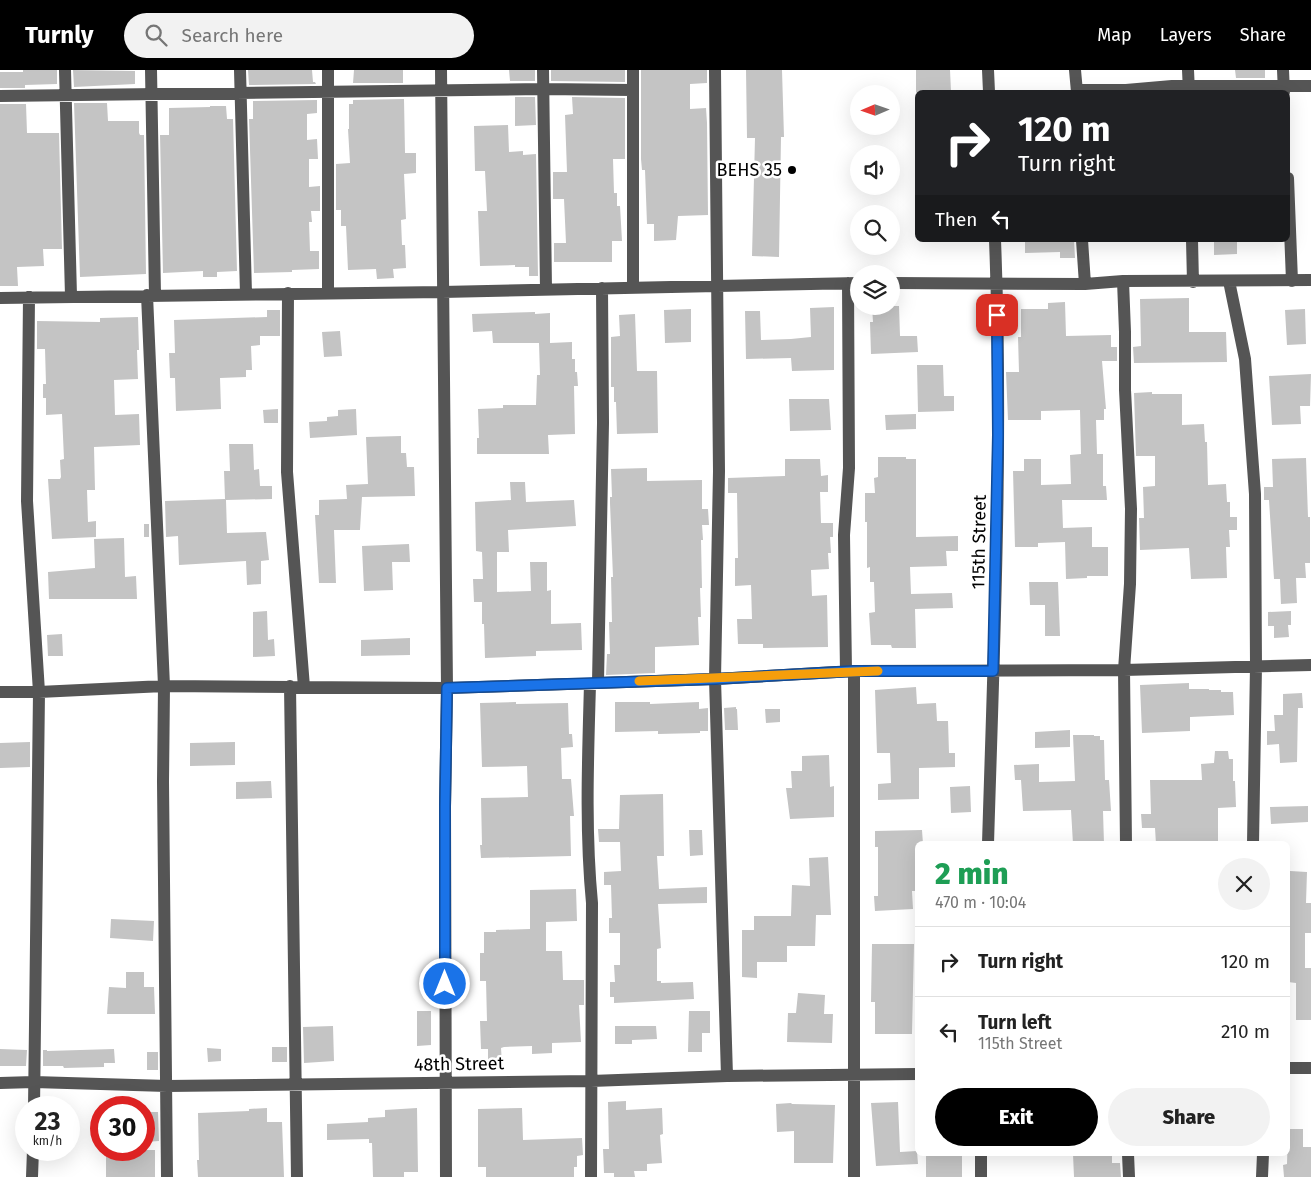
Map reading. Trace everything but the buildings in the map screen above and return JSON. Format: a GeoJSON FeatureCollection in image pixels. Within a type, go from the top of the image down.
{"type":"FeatureCollection","features":[{"type":"Feature","properties":{"kind":"street"},"geometry":{"type":"LineString","coordinates":[[64,70],[71,296]]}},
{"type":"Feature","properties":{"kind":"street"},"geometry":{"type":"LineString","coordinates":[[151,70],[151,295],[164,686],[163,782],[167,1177]]}},
{"type":"Feature","properties":{"kind":"street"},"geometry":{"type":"LineString","coordinates":[[240,70],[246,294]]}},
{"type":"Feature","properties":{"kind":"street"},"geometry":{"type":"LineString","coordinates":[[328,70],[328,293]]}},
{"type":"Feature","properties":{"kind":"street"},"geometry":{"type":"LineString","coordinates":[[441,70],[447,688],[445,807],[446,1177]]}},
{"type":"Feature","properties":{"kind":"street"},"geometry":{"type":"LineString","coordinates":[[543,70],[546,290]]}},
{"type":"Feature","properties":{"kind":"street"},"geometry":{"type":"LineString","coordinates":[[632,70],[633,288]]}},
{"type":"Feature","properties":{"kind":"street"},"geometry":{"type":"LineString","coordinates":[[714,70],[719,505],[715,679],[728,1076]]}},
{"type":"Feature","properties":{"kind":"street"},"geometry":{"type":"LineString","coordinates":[[988,70],[989,90]]}},
{"type":"Feature","properties":{"kind":"street"},"geometry":{"type":"LineString","coordinates":[[1075,70],[1077,90]]}},
{"type":"Feature","properties":{"kind":"street"},"geometry":{"type":"LineString","coordinates":[[1188,70],[1189,89]]}},
{"type":"Feature","properties":{"kind":"street"},"geometry":{"type":"LineString","coordinates":[[1283,70],[1284,89]]}},
{"type":"Feature","properties":{"kind":"street"},"geometry":{"type":"LineString","coordinates":[[1126,90],[1284,89],[1311,86]]}},
{"type":"Feature","properties":{"kind":"street"},"geometry":{"type":"LineString","coordinates":[[0,96],[632,90]]}},
{"type":"Feature","properties":{"kind":"street"},"geometry":{"type":"LineString","coordinates":[[1290,230],[1292,281]]}},
{"type":"Feature","properties":{"kind":"street","name":"115th Street"},"geometry":{"type":"LineString","coordinates":[[988,841],[998,408],[995,242]]}},
{"type":"Feature","properties":{"kind":"street"},"geometry":{"type":"LineString","coordinates":[[1082,242],[1084,284]]}},
{"type":"Feature","properties":{"kind":"street"},"geometry":{"type":"LineString","coordinates":[[1192,242],[1193,282]]}},
{"type":"Feature","properties":{"kind":"street"},"geometry":{"type":"LineString","coordinates":[[900,283],[1084,284],[1123,281],[1311,280]]}},
{"type":"Feature","properties":{"kind":"street"},"geometry":{"type":"LineString","coordinates":[[1123,281],[1130,509],[1130,584],[1124,670],[1126,841]]}},
{"type":"Feature","properties":{"kind":"street"},"geometry":{"type":"LineString","coordinates":[[1229,281],[1245,359],[1255,494],[1254,841]]}},
{"type":"Feature","properties":{"kind":"street"},"geometry":{"type":"LineString","coordinates":[[0,298],[442,292],[850,283]]}},
{"type":"Feature","properties":{"kind":"street"},"geometry":{"type":"LineString","coordinates":[[591,1177],[592,903],[588,863],[587,802],[594,683],[603,423],[602,288]]}},
{"type":"Feature","properties":{"kind":"street"},"geometry":{"type":"LineString","coordinates":[[288,294],[287,472],[304,687]]}},
{"type":"Feature","properties":{"kind":"street"},"geometry":{"type":"LineString","coordinates":[[29,298],[27,501],[39,692],[34,1096]]}},
{"type":"Feature","properties":{"kind":"street"},"geometry":{"type":"LineString","coordinates":[[853,315],[849,468],[844,535],[850,671],[854,1177]]}},
{"type":"Feature","properties":{"kind":"street"},"geometry":{"type":"LineString","coordinates":[[0,692],[164,686],[447,688],[715,679],[850,671],[1124,670],[1311,664]]}},
{"type":"Feature","properties":{"kind":"street"},"geometry":{"type":"LineString","coordinates":[[290,686],[297,1177]]}},
{"type":"Feature","properties":{"kind":"street"},"geometry":{"type":"LineString","coordinates":[[1290,1068],[1311,1068]]}},
{"type":"Feature","properties":{"kind":"street","name":"48th Street"},"geometry":{"type":"LineString","coordinates":[[0,1083],[34,1082],[167,1086],[445,1081],[591,1081],[728,1076],[915,1074]]}},
{"type":"Feature","properties":{"kind":"street"},"geometry":{"type":"LineString","coordinates":[[981,1156],[981,1177]]}},
{"type":"Feature","properties":{"kind":"street"},"geometry":{"type":"LineString","coordinates":[[1128,1156],[1128,1177]]}},
{"type":"Feature","properties":{"kind":"street"},"geometry":{"type":"LineString","coordinates":[[1262,1156],[1262,1177]]}},
{"type":"Feature","properties":{"kind":"street"},"geometry":{"type":"LineString","coordinates":[[32,1177],[33,1161]]}},
{"type":"Feature","properties":{"kind":"slow traffic"},"geometry":{"type":"LineString","coordinates":[[639,681],[878,671]]}},
{"type":"Feature","properties":{"kind":"place","name":"BEHS 35"},"geometry":{"type":"Point","coordinates":[792,170]}},
{"type":"Feature","properties":{"kind":"route"},"geometry":{"type":"LineString","coordinates":[[445,984],[447,688],[715,679],[854,671],[993,671],[998,435],[997,315]]}}]}
